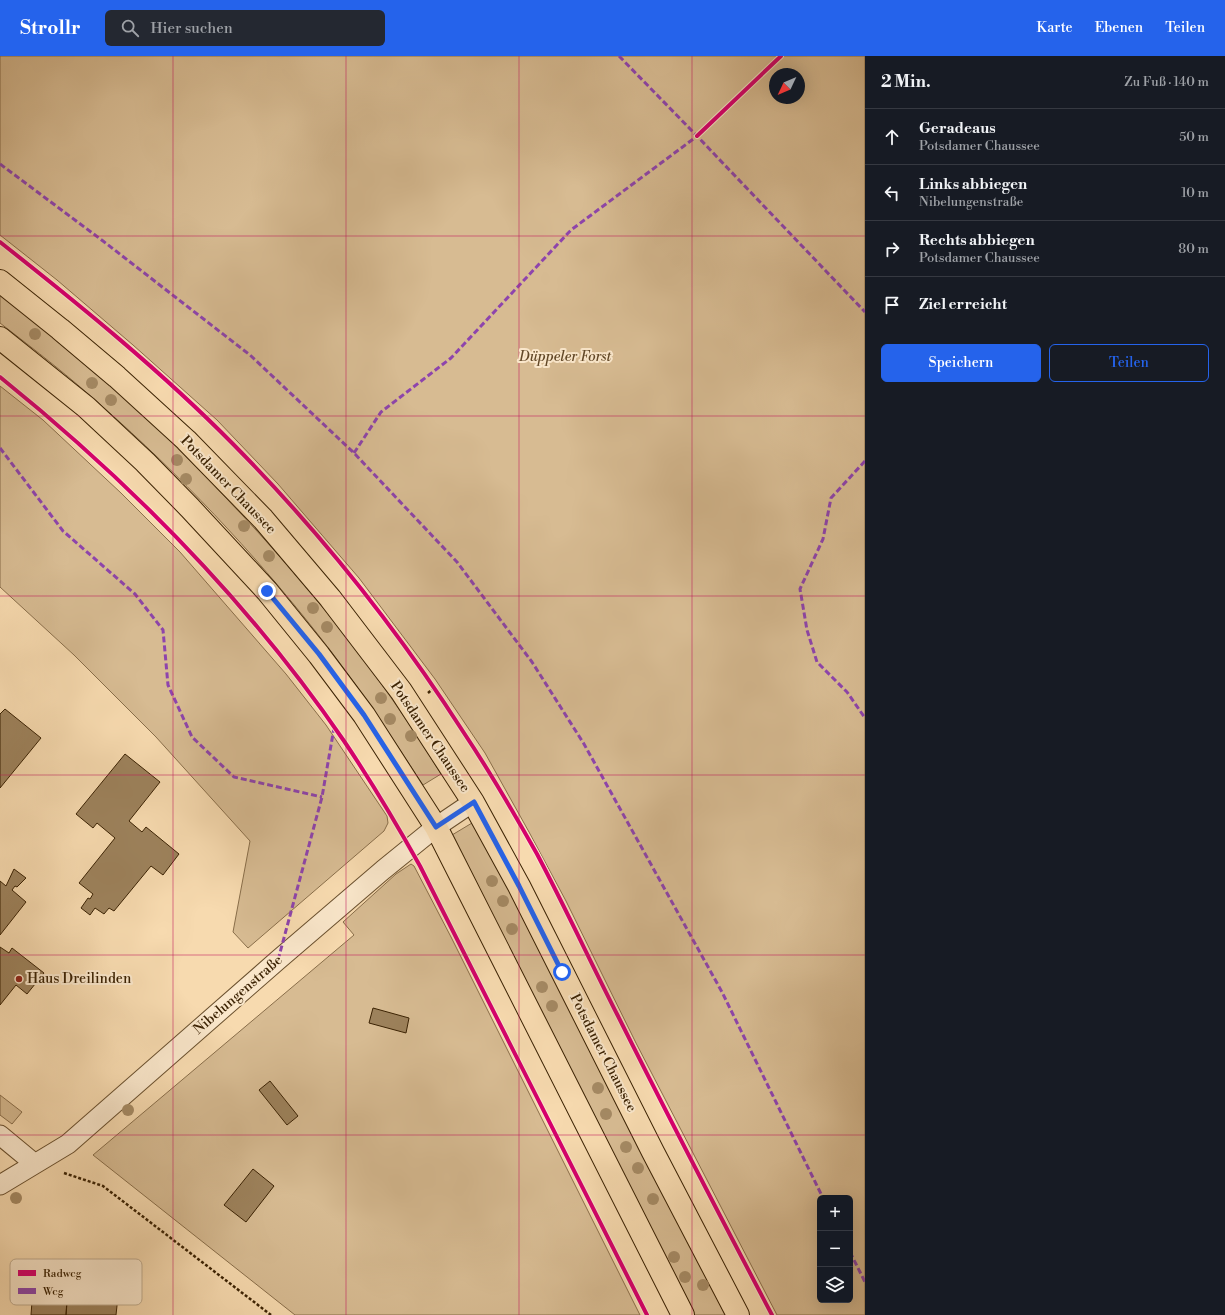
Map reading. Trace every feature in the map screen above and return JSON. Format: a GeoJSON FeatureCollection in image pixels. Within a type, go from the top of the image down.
{"type":"FeatureCollection","features":[{"type":"Feature","properties":{"kind":"main road","name":"Potsdamer Chaussee"},"geometry":{"type":"LineString","coordinates":[[0,281],[60,329],[128,387],[186,440],[263,519],[330,598],[401,691],[474,802],[519,886],[653,1152],[738,1315]]}},
{"type":"Feature","properties":{"kind":"main road"},"geometry":{"type":"LineString","coordinates":[[0,338],[91,412],[145,462],[237,558],[296,626],[359,709],[436,827],[683,1315]]}},
{"type":"Feature","properties":{"kind":"street","name":"Nibelungenstraße"},"geometry":{"type":"LineString","coordinates":[[0,1185],[68,1144],[278,960],[436,827],[474,802]]}},
{"type":"Feature","properties":{"kind":"street"},"geometry":{"type":"LineString","coordinates":[[0,1135],[35,1164]]}},
{"type":"Feature","properties":{"kind":"path"},"geometry":{"type":"LineString","coordinates":[[428,693],[434,688]]}},
{"type":"Feature","properties":{"kind":"path"},"geometry":{"type":"LineString","coordinates":[[35,1164],[103,1186],[271,1315]]}},
{"type":"Feature","properties":{"kind":"green space","name":"Düppeler Forst"},"geometry":{"type":"Polygon","coordinates":[[[0,56],[865,56],[865,1315],[777,1315],[636,1043],[566,901],[529,832],[485,753],[435,679],[359,578],[278,484],[217,420],[57,280],[0,235],[0,56]]]}},
{"type":"Feature","properties":{"kind":"green space"},"geometry":{"type":"Polygon","coordinates":[[[0,294],[83,362],[144,415],[192,462],[257,531],[314,597],[368,665],[418,737],[441,774],[423,785],[358,688],[292,602],[241,543],[159,459],[91,396],[0,323],[0,294]]]}},
{"type":"Feature","properties":{"kind":"green space"},"geometry":{"type":"Polygon","coordinates":[[[0,386],[43,420],[121,493],[180,552],[286,674],[326,725],[387,816],[388,823],[384,831],[248,948],[233,932],[250,841],[156,737],[74,655],[0,587],[0,386]]]}},
{"type":"Feature","properties":{"kind":"green space"},"geometry":{"type":"Polygon","coordinates":[[[472,823],[496,865],[726,1315],[694,1315],[452,835],[472,823]]]}},
{"type":"Feature","properties":{"kind":"green space"},"geometry":{"type":"Polygon","coordinates":[[[411,864],[414,866],[451,937],[640,1315],[295,1315],[93,1155],[354,935],[343,922],[396,874],[411,864]]]}},
{"type":"Feature","properties":{"kind":"green space"},"geometry":{"type":"Polygon","coordinates":[[[0,1095],[22,1112],[12,1124],[0,1115],[0,1095]]]}},
{"type":"Feature","properties":{"kind":"building"},"geometry":{"type":"Polygon","coordinates":[[[5,709],[41,738],[0,788],[0,714],[5,709]]]}},
{"type":"Feature","properties":{"kind":"building"},"geometry":{"type":"Polygon","coordinates":[[[125,754],[160,782],[129,821],[142,832],[146,827],[179,854],[163,875],[151,866],[114,911],[109,908],[104,914],[95,908],[90,915],[81,908],[93,894],[79,883],[115,838],[97,823],[93,828],[76,814],[125,754]]]}},
{"type":"Feature","properties":{"kind":"building"},"geometry":{"type":"Polygon","coordinates":[[[14,869],[26,878],[12,890],[26,902],[0,935],[0,881],[6,886],[14,869]]]}},
{"type":"Feature","properties":{"kind":"building","name":"Haus Dreilinden"},"geometry":{"type":"Polygon","coordinates":[[[0,947],[9,953],[12,948],[44,973],[27,994],[16,985],[0,1005],[0,947]]]}},
{"type":"Feature","properties":{"kind":"building"},"geometry":{"type":"Polygon","coordinates":[[[373,1008],[409,1018],[406,1033],[369,1023],[373,1008]]]}},
{"type":"Feature","properties":{"kind":"building"},"geometry":{"type":"Polygon","coordinates":[[[270,1081],[298,1116],[287,1125],[259,1090],[270,1081]]]}},
{"type":"Feature","properties":{"kind":"building"},"geometry":{"type":"Polygon","coordinates":[[[253,1169],[274,1186],[246,1222],[224,1205],[253,1169]]]}},
{"type":"Feature","properties":{"kind":"building"},"geometry":{"type":"Polygon","coordinates":[[[32,1305],[67,1305],[66,1315],[31,1315],[32,1305]]]}},
{"type":"Feature","properties":{"kind":"building"},"geometry":{"type":"Polygon","coordinates":[[[67,1305],[117,1305],[116,1315],[66,1315],[67,1305]]]}},
{"type":"Feature","properties":{"kind":"marked path"},"geometry":{"type":"LineString","coordinates":[[619,56],[865,312]]}},
{"type":"Feature","properties":{"kind":"marked path"},"geometry":{"type":"LineString","coordinates":[[354,453],[381,412],[451,358],[571,230],[700,134]]}},
{"type":"Feature","properties":{"kind":"marked path"},"geometry":{"type":"LineString","coordinates":[[0,164],[103,241],[250,355],[354,453],[457,562],[532,662],[584,744],[722,992],[822,1195]]}},
{"type":"Feature","properties":{"kind":"marked path"},"geometry":{"type":"LineString","coordinates":[[0,448],[63,531],[135,594],[163,630],[168,685],[192,737],[234,777],[322,797]]}},
{"type":"Feature","properties":{"kind":"marked path"},"geometry":{"type":"LineString","coordinates":[[865,461],[831,498],[823,539],[800,589],[807,630],[817,662],[847,692],[865,718]]}},
{"type":"Feature","properties":{"kind":"marked path"},"geometry":{"type":"LineString","coordinates":[[278,960],[322,797],[334,728]]}},
{"type":"Feature","properties":{"kind":"marked path"},"geometry":{"type":"LineString","coordinates":[[853,1258],[865,1282]]}},
{"type":"Feature","properties":{"kind":"cycle path"},"geometry":{"type":"LineString","coordinates":[[697,136],[781,56]]}},
{"type":"Feature","properties":{"kind":"cycle path"},"geometry":{"type":"LineString","coordinates":[[0,242],[120,340],[206,417],[296,511],[385,619],[439,695],[483,763],[537,854],[656,1091],[772,1315]]}},
{"type":"Feature","properties":{"kind":"cycle path"},"geometry":{"type":"LineString","coordinates":[[0,377],[95,459],[185,546],[228,592],[268,640],[344,741],[383,802],[420,866],[647,1315]]}},
{"type":"Feature","properties":{"kind":"place","name":"Haus Dreilinden"},"geometry":{"type":"Point","coordinates":[19,979]}},
{"type":"Feature","properties":{"kind":"route"},"geometry":{"type":"LineString","coordinates":[[267,591],[319,654],[364,715],[436,827],[474,802],[519,886],[562,972]]}}]}
